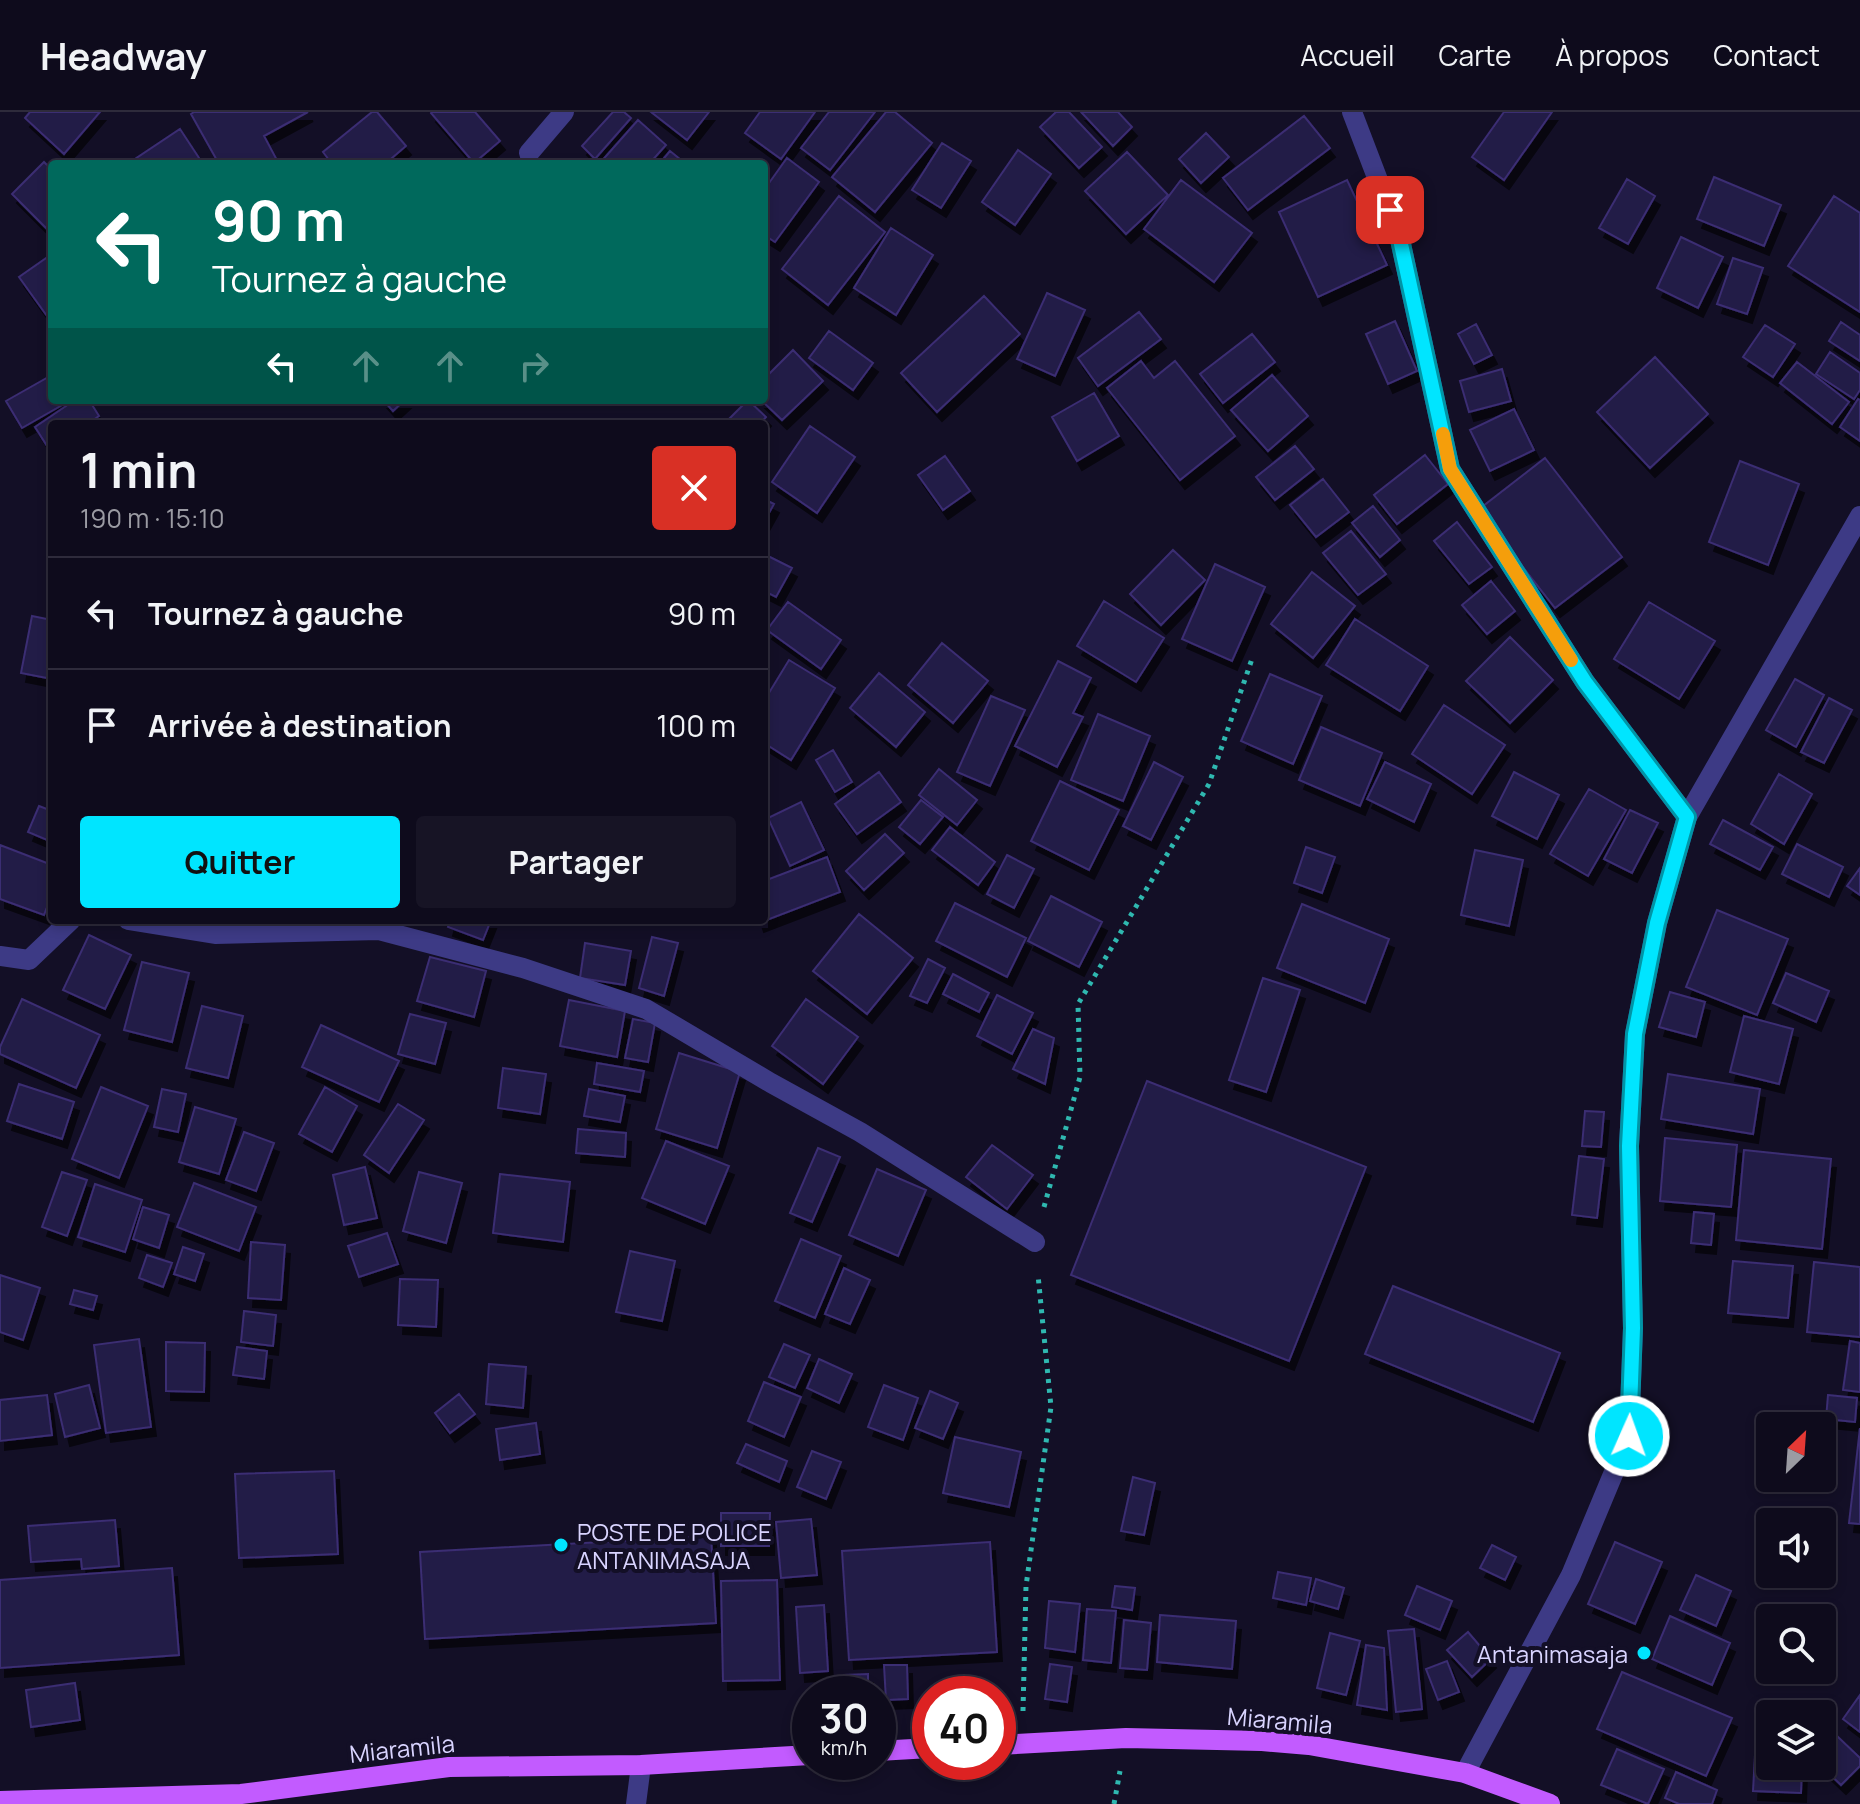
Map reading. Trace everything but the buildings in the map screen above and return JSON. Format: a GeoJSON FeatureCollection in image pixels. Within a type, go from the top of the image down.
{"type":"FeatureCollection","features":[{"type":"Feature","properties":{"kind":"main road","name":"Miaramila"},"geometry":{"type":"LineString","coordinates":[[1016,1744],[1126,1738],[1309,1745],[1465,1773],[1550,1804]]}},
{"type":"Feature","properties":{"kind":"main road","name":"Miaramila"},"geometry":{"type":"LineString","coordinates":[[0,1801],[241,1799],[449,1767],[641,1765],[792,1756]]}},
{"type":"Feature","properties":{"kind":"street"},"geometry":{"type":"LineString","coordinates":[[529,153],[564,112]]}},
{"type":"Feature","properties":{"kind":"street"},"geometry":{"type":"LineString","coordinates":[[1352,112],[1399,235],[1450,469],[1585,682],[1687,817]]}},
{"type":"Feature","properties":{"kind":"street"},"geometry":{"type":"LineString","coordinates":[[1465,1773],[1571,1575],[1629,1436],[1633,1328],[1629,1146],[1635,1034],[1657,923],[1687,817],[1860,516]]}},
{"type":"Feature","properties":{"kind":"street"},"geometry":{"type":"LineString","coordinates":[[0,956],[29,960],[67,924]]}},
{"type":"Feature","properties":{"kind":"street"},"geometry":{"type":"LineString","coordinates":[[153,924],[215,934],[379,930],[523,968],[646,1009],[860,1132],[1035,1242]]}},
{"type":"Feature","properties":{"kind":"street"},"geometry":{"type":"LineString","coordinates":[[636,1804],[641,1765]]}},
{"type":"Feature","properties":{"kind":"path"},"geometry":{"type":"LineString","coordinates":[[1022,1744],[1026,1586],[1051,1407],[1035,1242],[1080,1077],[1078,1004],[1209,784],[1253,656]]}},
{"type":"Feature","properties":{"kind":"slow traffic"},"geometry":{"type":"LineString","coordinates":[[1443,434],[1450,469],[1571,660]]}},
{"type":"Feature","properties":{"kind":"place","name":"POSTE DE POLICE ANTANIMASAJA"},"geometry":{"type":"Point","coordinates":[561,1545]}},
{"type":"Feature","properties":{"kind":"place","name":"Antanimasaja"},"geometry":{"type":"Point","coordinates":[1644,1653]}},
{"type":"Feature","properties":{"kind":"route"},"geometry":{"type":"LineString","coordinates":[[1390,210],[1399,235],[1450,469],[1585,682],[1687,817],[1657,923],[1635,1034],[1629,1146],[1633,1328],[1629,1436]]}}]}
